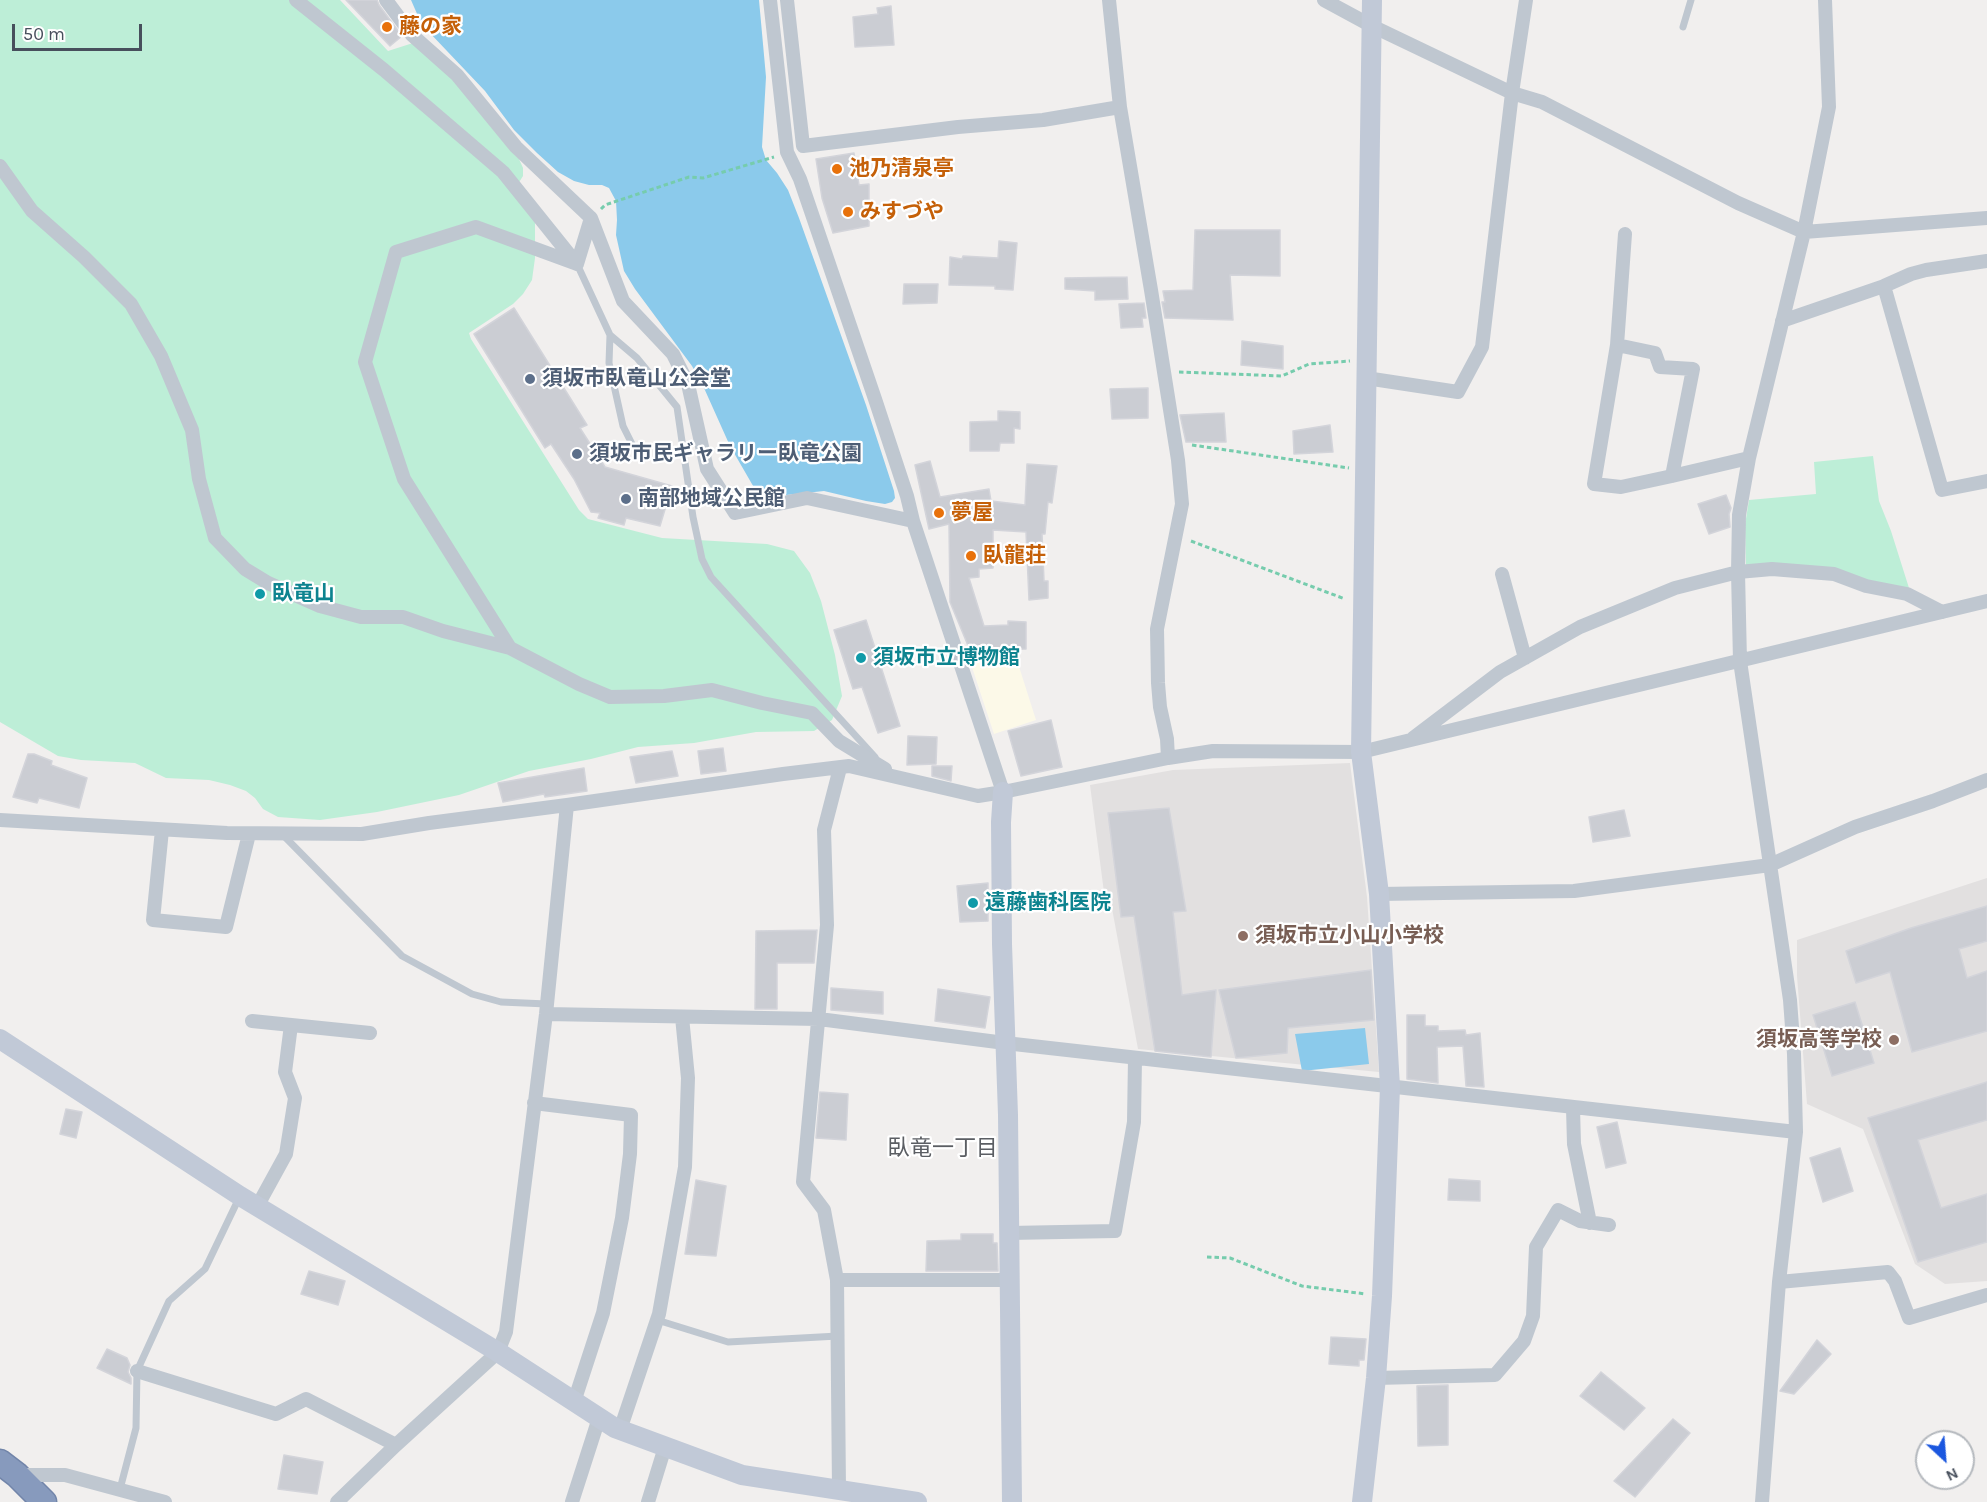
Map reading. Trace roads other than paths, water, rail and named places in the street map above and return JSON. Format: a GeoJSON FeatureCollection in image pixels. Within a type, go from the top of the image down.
{"type":"FeatureCollection","features":[{"type":"Feature","properties":{"kind":"highway"},"geometry":{"type":"LineString","coordinates":[[8,1468],[44,1502]]}},
{"type":"Feature","properties":{"kind":"street"},"geometry":{"type":"LineString","coordinates":[[296,0],[384,70],[502,172],[577,264]]}},
{"type":"Feature","properties":{"kind":"street"},"geometry":{"type":"LineString","coordinates":[[386,0],[412,35],[458,75],[516,147],[591,218],[623,301],[673,354],[688,384],[707,470],[735,513],[807,498],[913,521]]}},
{"type":"Feature","properties":{"kind":"street"},"geometry":{"type":"LineString","coordinates":[[770,0],[788,152],[800,179],[856,344],[1003,792],[1001,822],[1012,1502]]}},
{"type":"Feature","properties":{"kind":"street"},"geometry":{"type":"LineString","coordinates":[[787,0],[803,146],[1043,120],[1120,107]]}},
{"type":"Feature","properties":{"kind":"street"},"geometry":{"type":"LineString","coordinates":[[1109,0],[1120,107],[1164,371],[1182,504],[1157,629],[1160,707],[1167,739],[1168,758]]}},
{"type":"Feature","properties":{"kind":"street"},"geometry":{"type":"LineString","coordinates":[[1324,0],[1372,26],[1512,93],[1542,102],[1738,203],[1804,232],[1987,218]]}},
{"type":"Feature","properties":{"kind":"street"},"geometry":{"type":"LineString","coordinates":[[1362,1502],[1376,1378],[1382,1296],[1390,1088],[1379,894],[1361,752],[1372,0]]}},
{"type":"Feature","properties":{"kind":"street"},"geometry":{"type":"LineString","coordinates":[[1366,369],[1458,392],[1482,347],[1512,93],[1526,0]]}},
{"type":"Feature","properties":{"kind":"street"},"geometry":{"type":"LineString","coordinates":[[1762,1502],[1779,1282],[1796,1132],[1790,1000],[1740,661],[1739,515],[1749,458],[1804,232],[1829,107],[1825,0]]}},
{"type":"Feature","properties":{"kind":"street"},"geometry":{"type":"LineString","coordinates":[[0,166],[32,211],[84,257],[131,304],[161,356],[192,430],[200,479],[215,538],[245,569],[268,583],[320,606],[361,618],[403,617],[443,631],[510,648],[579,684],[610,697],[664,696],[712,690],[813,713],[839,741],[890,773]]}},
{"type":"Feature","properties":{"kind":"street"},"geometry":{"type":"LineString","coordinates":[[577,264],[591,218]]}},
{"type":"Feature","properties":{"kind":"street"},"geometry":{"type":"LineString","coordinates":[[510,648],[404,479],[365,362],[396,252],[476,227],[577,264]]}},
{"type":"Feature","properties":{"kind":"street"},"geometry":{"type":"LineString","coordinates":[[1625,234],[1617,345],[1594,484],[1621,487],[1749,458]]}},
{"type":"Feature","properties":{"kind":"street"},"geometry":{"type":"LineString","coordinates":[[1782,321],[1884,286],[1911,274],[1987,261]]}},
{"type":"Feature","properties":{"kind":"street"},"geometry":{"type":"LineString","coordinates":[[1884,286],[1942,490],[1987,481]]}},
{"type":"Feature","properties":{"kind":"street"},"geometry":{"type":"LineString","coordinates":[[1617,345],[1655,353],[1660,368],[1693,369],[1672,476]]}},
{"type":"Feature","properties":{"kind":"street"},"geometry":{"type":"LineString","coordinates":[[1409,741],[1500,672],[1580,627],[1675,588],[1738,572],[1772,569],[1834,574],[1866,586],[1907,594],[1942,612]]}},
{"type":"Feature","properties":{"kind":"street"},"geometry":{"type":"LineString","coordinates":[[1502,574],[1525,658]]}},
{"type":"Feature","properties":{"kind":"street"},"geometry":{"type":"LineString","coordinates":[[0,820],[249,834],[362,834],[849,766],[890,773],[978,796],[1213,751],[1361,752],[1987,601]]}},
{"type":"Feature","properties":{"kind":"street"},"geometry":{"type":"LineString","coordinates":[[839,1490],[837,1280],[824,1210],[803,1182],[827,925],[824,830],[840,768]]}},
{"type":"Feature","properties":{"kind":"street"},"geometry":{"type":"LineString","coordinates":[[1379,894],[1574,891],[1770,865],[1855,827],[1934,801],[1987,780]]}},
{"type":"Feature","properties":{"kind":"street"},"geometry":{"type":"LineString","coordinates":[[337,1502],[498,1352],[506,1332],[547,1009],[567,805]]}},
{"type":"Feature","properties":{"kind":"street"},"geometry":{"type":"LineString","coordinates":[[162,830],[153,920],[226,927],[249,834]]}},
{"type":"Feature","properties":{"kind":"street"},"geometry":{"type":"LineString","coordinates":[[547,1009],[682,1017],[819,1019],[1390,1088],[1796,1132]]}},
{"type":"Feature","properties":{"kind":"street"},"geometry":{"type":"LineString","coordinates":[[620,1430],[657,1320],[685,1167],[688,1078],[682,1017]]}},
{"type":"Feature","properties":{"kind":"street"},"geometry":{"type":"LineString","coordinates":[[252,1021],[370,1033]]}},
{"type":"Feature","properties":{"kind":"street"},"geometry":{"type":"LineString","coordinates":[[258,1205],[286,1154],[295,1098],[285,1072],[291,1025]]}},
{"type":"Feature","properties":{"kind":"street"},"geometry":{"type":"LineString","coordinates":[[0,1039],[240,1196],[498,1352],[620,1430],[742,1475],[917,1502]]}},
{"type":"Feature","properties":{"kind":"street"},"geometry":{"type":"LineString","coordinates":[[1009,1233],[1115,1230],[1134,1122],[1135,1058]]}},
{"type":"Feature","properties":{"kind":"street"},"geometry":{"type":"LineString","coordinates":[[534,1103],[631,1115],[630,1154],[622,1218],[612,1270],[603,1312],[574,1402]]}},
{"type":"Feature","properties":{"kind":"street"},"geometry":{"type":"LineString","coordinates":[[1573,1108],[1574,1144],[1590,1222]]}},
{"type":"Feature","properties":{"kind":"street"},"geometry":{"type":"LineString","coordinates":[[1376,1378],[1495,1376],[1524,1341],[1533,1316],[1536,1247],[1558,1210],[1580,1221],[1609,1225]]}},
{"type":"Feature","properties":{"kind":"street"},"geometry":{"type":"LineString","coordinates":[[1779,1282],[1888,1272],[1895,1281],[1909,1318],[1987,1295]]}},
{"type":"Feature","properties":{"kind":"street"},"geometry":{"type":"LineString","coordinates":[[837,1280],[1010,1280]]}},
{"type":"Feature","properties":{"kind":"street"},"geometry":{"type":"LineString","coordinates":[[137,1371],[276,1414],[306,1399],[396,1445]]}},
{"type":"Feature","properties":{"kind":"street"},"geometry":{"type":"LineString","coordinates":[[572,1502],[599,1418]]}},
{"type":"Feature","properties":{"kind":"street"},"geometry":{"type":"LineString","coordinates":[[648,1502],[665,1447]]}},
{"type":"Feature","properties":{"kind":"street"},"geometry":{"type":"LineString","coordinates":[[8,1468],[65,1475],[165,1502]]}},
{"type":"Feature","properties":{"kind":"lane"},"geometry":{"type":"LineString","coordinates":[[1683,27],[1691,0]]}},
{"type":"Feature","properties":{"kind":"lane"},"geometry":{"type":"LineString","coordinates":[[577,264],[610,335],[637,358],[677,407],[693,517],[702,559],[711,577],[890,773]]}},
{"type":"Feature","properties":{"kind":"lane"},"geometry":{"type":"LineString","coordinates":[[610,335],[609,363],[623,426],[638,456]]}},
{"type":"Feature","properties":{"kind":"lane"},"geometry":{"type":"LineString","coordinates":[[282,834],[402,956],[472,994],[501,1002],[547,1009]]}},
{"type":"Feature","properties":{"kind":"lane"},"geometry":{"type":"LineString","coordinates":[[120,1489],[136,1428],[137,1371],[169,1301],[206,1269],[240,1196]]}},
{"type":"Feature","properties":{"kind":"lane"},"geometry":{"type":"LineString","coordinates":[[657,1320],[728,1342],[838,1336]]}},
{"type":"Feature","properties":{"kind":"water"},"geometry":{"type":"Polygon","coordinates":[[[411,0],[759,0],[766,77],[762,147],[766,160],[788,190],[799,218],[866,405],[894,491],[895,498],[892,502],[885,504],[866,501],[824,491],[767,497],[756,491],[730,446],[692,366],[624,271],[616,235],[616,201],[609,188],[574,181],[558,172],[537,153],[514,130],[485,91],[428,31],[411,0]]]}},
{"type":"Feature","properties":{"kind":"water"},"geometry":{"type":"Polygon","coordinates":[[[1365,1028],[1369,1064],[1302,1071],[1295,1034],[1365,1028]]]}},
{"type":"Feature","properties":{"kind":"place","name":"藤の家"},"geometry":{"type":"Point","coordinates":[387,27]}},
{"type":"Feature","properties":{"kind":"place","name":"池乃清泉亭"},"geometry":{"type":"Point","coordinates":[837,169]}},
{"type":"Feature","properties":{"kind":"place","name":"みすづや"},"geometry":{"type":"Point","coordinates":[848,212]}},
{"type":"Feature","properties":{"kind":"place","name":"須坂市臥竜山公会堂"},"geometry":{"type":"Point","coordinates":[530,379]}},
{"type":"Feature","properties":{"kind":"place","name":"須坂市民ギャラリー臥竜公園"},"geometry":{"type":"Point","coordinates":[577,454]}},
{"type":"Feature","properties":{"kind":"place","name":"南部地域公民館"},"geometry":{"type":"Point","coordinates":[626,499]}},
{"type":"Feature","properties":{"kind":"place","name":"夢屋"},"geometry":{"type":"Point","coordinates":[939,513]}},
{"type":"Feature","properties":{"kind":"place","name":"臥龍荘"},"geometry":{"type":"Point","coordinates":[971,556]}},
{"type":"Feature","properties":{"kind":"place","name":"臥竜山"},"geometry":{"type":"Point","coordinates":[260,594]}},
{"type":"Feature","properties":{"kind":"place","name":"須坂市立博物館"},"geometry":{"type":"Point","coordinates":[861,658]}},
{"type":"Feature","properties":{"kind":"place","name":"遠藤歯科医院"},"geometry":{"type":"Point","coordinates":[973,903]}},
{"type":"Feature","properties":{"kind":"place","name":"須坂市立小山小学校"},"geometry":{"type":"Point","coordinates":[1243,936]}},
{"type":"Feature","properties":{"kind":"place","name":"須坂高等学校"},"geometry":{"type":"Point","coordinates":[1894,1040]}},
{"type":"Feature","properties":{"kind":"district","name":"臥竜一丁目"},"geometry":{"type":"Point","coordinates":[943,1149]}}]}
